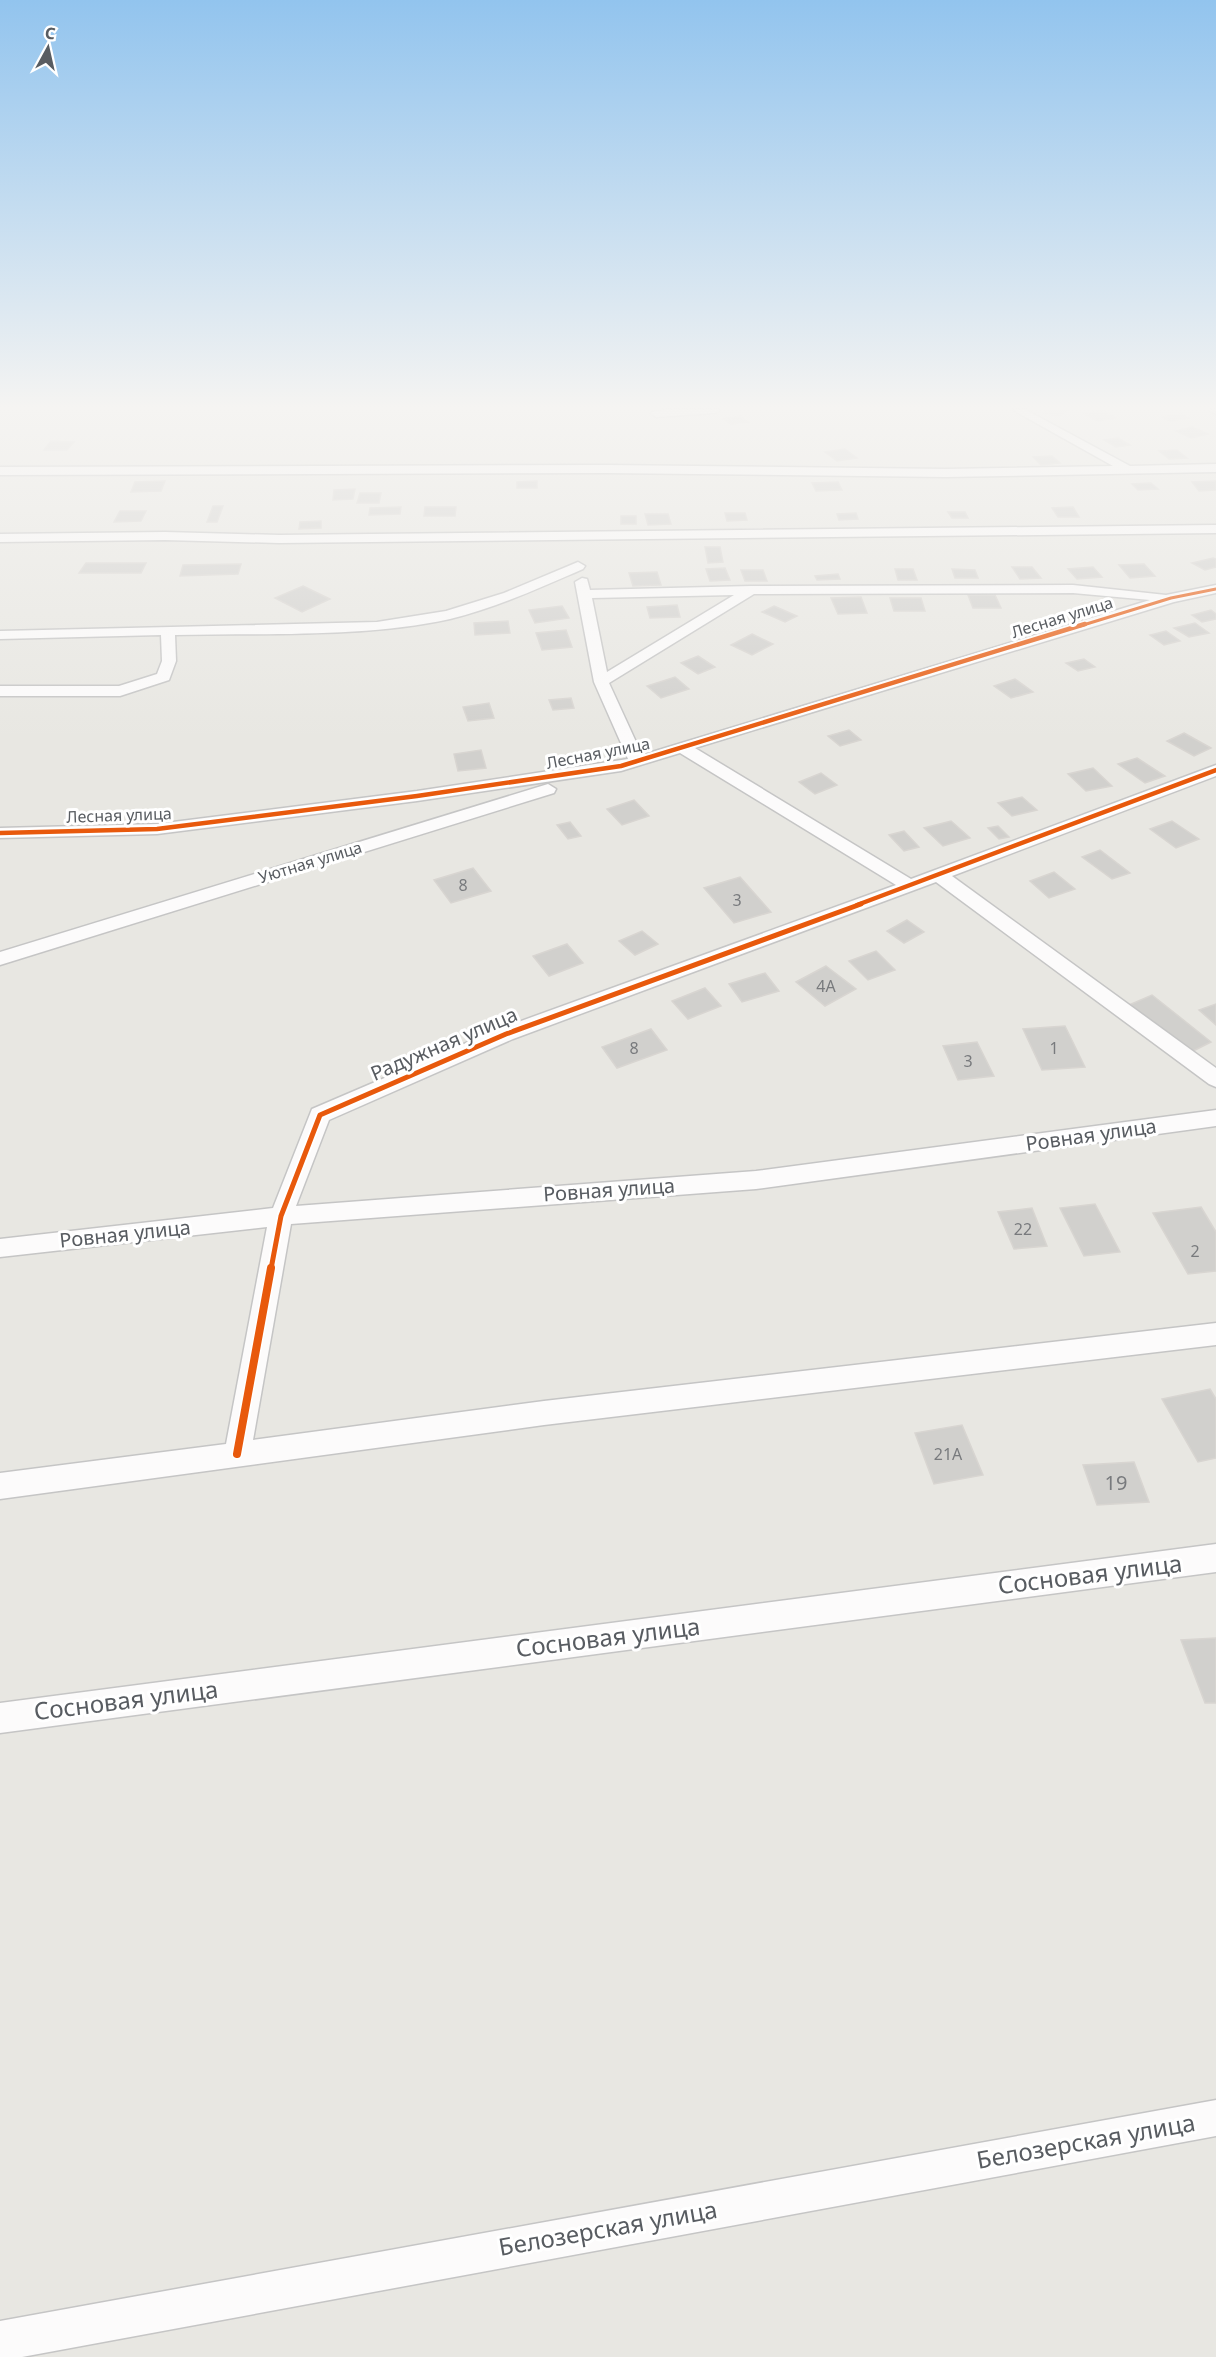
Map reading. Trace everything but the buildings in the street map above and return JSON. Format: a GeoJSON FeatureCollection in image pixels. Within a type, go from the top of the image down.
{"type":"FeatureCollection","features":[{"type":"Feature","properties":{"kind":"street"},"geometry":{"type":"LineString","coordinates":[[0,538],[1216,530]]}},
{"type":"Feature","properties":{"kind":"street"},"geometry":{"type":"LineString","coordinates":[[575,536],[578,566],[586,594],[601,682],[629,764]]}},
{"type":"Feature","properties":{"kind":"street"},"geometry":{"type":"LineString","coordinates":[[0,635],[377,626],[448,615],[509,596],[578,566]]}},
{"type":"Feature","properties":{"kind":"street"},"geometry":{"type":"LineString","coordinates":[[586,594],[752,590],[1073,589],[1171,598]]}},
{"type":"Feature","properties":{"kind":"street","name":"Лесная улица"},"geometry":{"type":"LineString","coordinates":[[0,833],[157,829],[417,796],[629,764],[1171,598],[1216,589]]}},
{"type":"Feature","properties":{"kind":"street"},"geometry":{"type":"LineString","coordinates":[[601,682],[752,590]]}},
{"type":"Feature","properties":{"kind":"street"},"geometry":{"type":"LineString","coordinates":[[0,691],[120,691],[164,677],[169,661],[168,632]]}},
{"type":"Feature","properties":{"kind":"street"},"geometry":{"type":"LineString","coordinates":[[683,748],[910,886],[1216,770]]}},
{"type":"Feature","properties":{"kind":"street","name":"Уютная улица"},"geometry":{"type":"LineString","coordinates":[[0,959],[629,764]]}},
{"type":"Feature","properties":{"kind":"street"},"geometry":{"type":"LineString","coordinates":[[938,875],[1216,1079]]}},
{"type":"Feature","properties":{"kind":"street","name":"Радужная улица"},"geometry":{"type":"LineString","coordinates":[[237,1454],[281,1216],[320,1115],[506,1034],[910,886]]}},
{"type":"Feature","properties":{"kind":"street","name":"Ровная улица"},"geometry":{"type":"LineString","coordinates":[[0,1248],[281,1216],[756,1180],[1214,1121]]}},
{"type":"Feature","properties":{"kind":"street"},"geometry":{"type":"LineString","coordinates":[[0,1486],[556,1412],[1216,1334]]}},
{"type":"Feature","properties":{"kind":"street","name":"Сосновая улица"},"geometry":{"type":"LineString","coordinates":[[0,1718],[1216,1558]]}},
{"type":"Feature","properties":{"kind":"street","name":"Белозерская улица"},"geometry":{"type":"LineString","coordinates":[[0,2341],[1216,2118]]}},
{"type":"Feature","properties":{"kind":"cycle path"},"geometry":{"type":"LineString","coordinates":[[0,833],[157,829],[417,796],[621,766],[1171,598],[1216,589]]}},
{"type":"Feature","properties":{"kind":"cycle path"},"geometry":{"type":"LineString","coordinates":[[237,1454],[281,1216],[320,1115],[506,1034],[910,886],[1216,770]]}}]}
